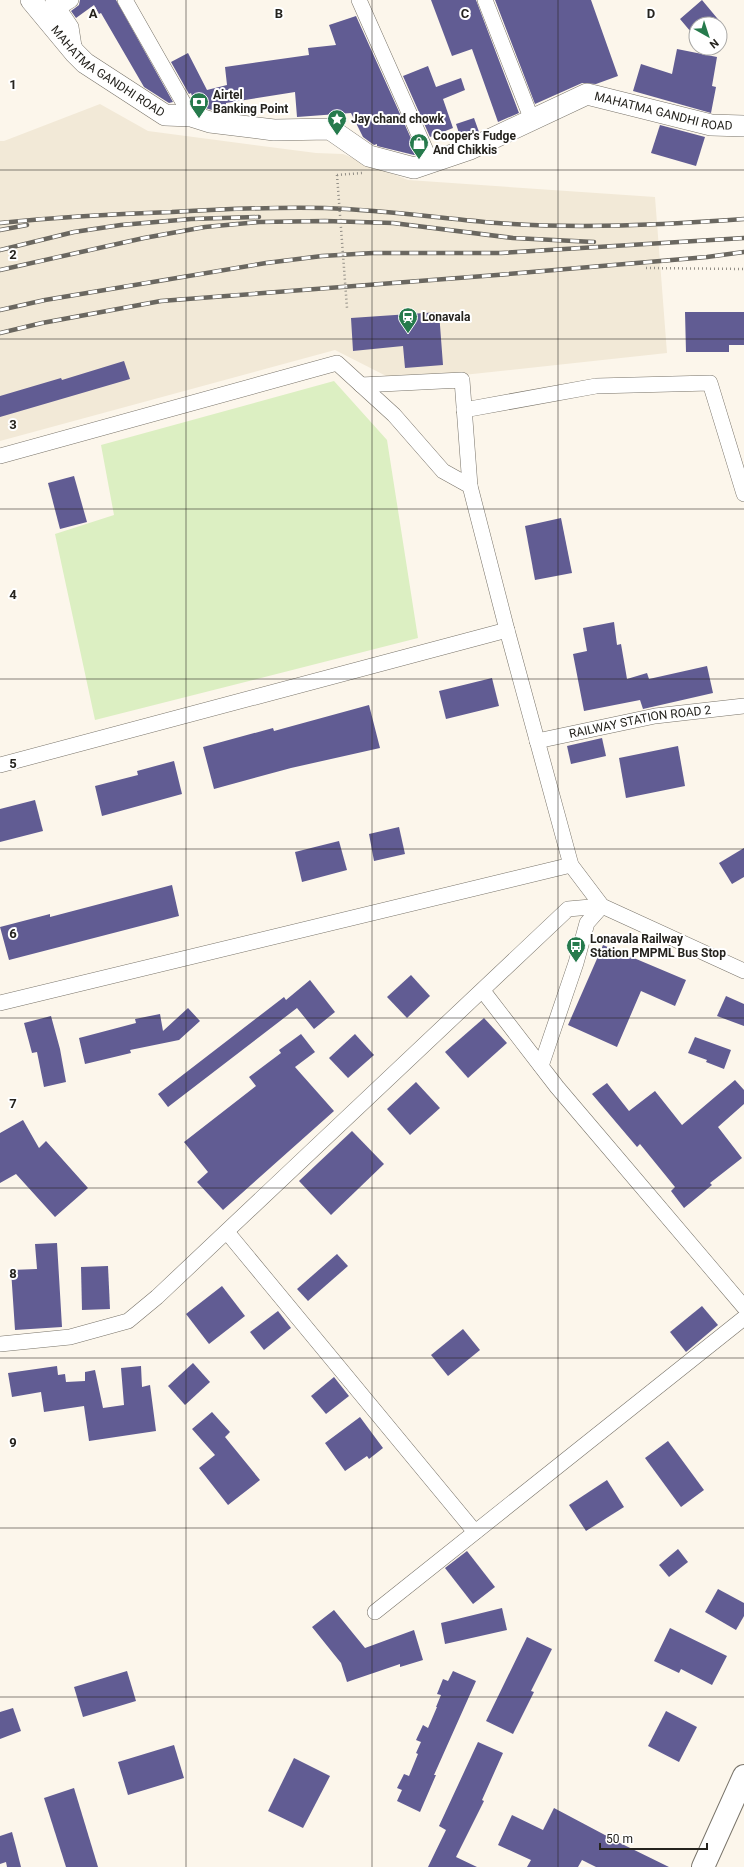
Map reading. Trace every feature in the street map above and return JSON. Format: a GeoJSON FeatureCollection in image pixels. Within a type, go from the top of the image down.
{"type":"FeatureCollection","features":[{"type":"Feature","properties":{"kind":"highway"},"geometry":{"type":"LineString","coordinates":[[703,1867],[744,1776]]}},
{"type":"Feature","properties":{"kind":"highway"},"geometry":{"type":"LineString","coordinates":[[719,1867],[744,1810]]}},
{"type":"Feature","properties":{"kind":"main road","name":"MAHATMA GANDHI ROAD"},"geometry":{"type":"LineString","coordinates":[[31,0],[74,53],[85,63],[165,115],[191,116],[210,122],[274,130],[330,129],[370,156],[414,168],[470,149],[588,94],[710,125],[744,126]]}},
{"type":"Feature","properties":{"kind":"street"},"geometry":{"type":"LineString","coordinates":[[71,0],[56,4],[71,27],[74,53]]}},
{"type":"Feature","properties":{"kind":"street"},"geometry":{"type":"LineString","coordinates":[[125,0],[191,116]]}},
{"type":"Feature","properties":{"kind":"street"},"geometry":{"type":"LineString","coordinates":[[360,0],[431,162]]}},
{"type":"Feature","properties":{"kind":"street"},"geometry":{"type":"LineString","coordinates":[[486,0],[532,120]]}},
{"type":"Feature","properties":{"kind":"street"},"geometry":{"type":"LineString","coordinates":[[0,456],[337,363],[394,415],[443,471],[470,486]]}},
{"type":"Feature","properties":{"kind":"street"},"geometry":{"type":"LineString","coordinates":[[361,385],[462,380],[470,486],[507,630],[571,865],[602,906],[744,971]]}},
{"type":"Feature","properties":{"kind":"street"},"geometry":{"type":"LineString","coordinates":[[464,410],[596,386],[710,383],[744,494]]}},
{"type":"Feature","properties":{"kind":"street"},"geometry":{"type":"LineString","coordinates":[[0,765],[507,630]]}},
{"type":"Feature","properties":{"kind":"street","name":"RAILWAY STATION ROAD 2"},"geometry":{"type":"LineString","coordinates":[[537,741],[656,716],[744,706]]}},
{"type":"Feature","properties":{"kind":"street"},"geometry":{"type":"LineString","coordinates":[[0,1003],[571,865]]}},
{"type":"Feature","properties":{"kind":"street"},"geometry":{"type":"LineString","coordinates":[[0,1344],[70,1337],[128,1321],[157,1297],[227,1232],[568,909],[602,906]]}},
{"type":"Feature","properties":{"kind":"street"},"geometry":{"type":"LineString","coordinates":[[541,1066],[576,964],[587,923],[602,906]]}},
{"type":"Feature","properties":{"kind":"street"},"geometry":{"type":"LineString","coordinates":[[482,991],[541,1066],[744,1307]]}},
{"type":"Feature","properties":{"kind":"street"},"geometry":{"type":"LineString","coordinates":[[227,1232],[475,1532]]}},
{"type":"Feature","properties":{"kind":"street"},"geometry":{"type":"LineString","coordinates":[[375,1612],[744,1318]]}},
{"type":"Feature","properties":{"kind":"path"},"geometry":{"type":"LineString","coordinates":[[347,308],[337,175],[369,172]]}},
{"type":"Feature","properties":{"kind":"path"},"geometry":{"type":"LineString","coordinates":[[646,268],[744,269]]}},
{"type":"Feature","properties":{"kind":"shaded area"},"geometry":{"type":"Polygon","coordinates":[[[100,104],[148,131],[316,153],[343,154],[408,180],[655,197],[667,353],[398,382],[335,350],[0,441],[0,141],[4,141],[100,104]]]}},
{"type":"Feature","properties":{"kind":"green space"},"geometry":{"type":"Polygon","coordinates":[[[334,381],[387,440],[418,638],[95,720],[55,534],[114,515],[101,445],[334,381]]]}},
{"type":"Feature","properties":{"kind":"building"},"geometry":{"type":"Polygon","coordinates":[[[80,0],[116,0],[173,102],[169,103],[144,87],[101,13],[99,14],[94,5],[76,18],[71,11],[79,5],[80,0]]]}},
{"type":"Feature","properties":{"kind":"building"},"geometry":{"type":"Polygon","coordinates":[[[431,0],[476,0],[519,113],[498,122],[472,49],[452,56],[431,0]]]}},
{"type":"Feature","properties":{"kind":"building"},"geometry":{"type":"Polygon","coordinates":[[[495,0],[591,0],[618,76],[596,84],[582,83],[535,104],[495,0]]]}},
{"type":"Feature","properties":{"kind":"building"},"geometry":{"type":"Polygon","coordinates":[[[702,0],[715,16],[688,16],[688,28],[680,19],[702,0]]]}},
{"type":"Feature","properties":{"kind":"building"},"geometry":{"type":"Polygon","coordinates":[[[356,16],[418,154],[414,155],[377,146],[377,144],[374,145],[363,137],[351,113],[297,117],[295,92],[226,103],[226,105],[212,110],[195,105],[191,93],[189,94],[171,62],[188,53],[207,90],[227,85],[225,67],[309,55],[308,48],[336,45],[329,25],[356,16]]]}},
{"type":"Feature","properties":{"kind":"building"},"geometry":{"type":"Polygon","coordinates":[[[677,49],[688,51],[688,56],[717,57],[712,86],[716,87],[711,113],[633,91],[641,64],[672,74],[677,49]]]}},
{"type":"Feature","properties":{"kind":"building"},"geometry":{"type":"Polygon","coordinates":[[[428,66],[436,87],[461,78],[465,90],[443,99],[453,128],[430,137],[403,76],[428,66]]]}},
{"type":"Feature","properties":{"kind":"building"},"geometry":{"type":"Polygon","coordinates":[[[474,118],[479,132],[461,139],[456,124],[474,118]]]}},
{"type":"Feature","properties":{"kind":"building"},"geometry":{"type":"Polygon","coordinates":[[[660,125],[705,137],[696,166],[651,153],[660,125]]]}},
{"type":"Feature","properties":{"kind":"building"},"geometry":{"type":"Polygon","coordinates":[[[439,312],[443,365],[405,368],[403,346],[353,351],[351,318],[439,312]]]}},
{"type":"Feature","properties":{"kind":"building"},"geometry":{"type":"Polygon","coordinates":[[[685,312],[744,312],[744,345],[729,345],[729,352],[686,352],[685,312]]]}},
{"type":"Feature","properties":{"kind":"building"},"geometry":{"type":"Polygon","coordinates":[[[124,361],[130,379],[0,417],[0,396],[61,378],[62,380],[124,361]]]}},
{"type":"Feature","properties":{"kind":"building"},"geometry":{"type":"Polygon","coordinates":[[[74,476],[87,522],[60,529],[48,483],[74,476]]]}},
{"type":"Feature","properties":{"kind":"building"},"geometry":{"type":"Polygon","coordinates":[[[561,518],[572,573],[535,580],[525,526],[561,518]]]}},
{"type":"Feature","properties":{"kind":"building"},"geometry":{"type":"Polygon","coordinates":[[[614,622],[617,645],[621,644],[627,679],[647,673],[649,679],[707,666],[713,693],[643,709],[640,700],[584,711],[573,654],[587,651],[583,628],[614,622]]]}},
{"type":"Feature","properties":{"kind":"building"},"geometry":{"type":"Polygon","coordinates":[[[492,678],[499,706],[446,719],[439,691],[492,678]]]}},
{"type":"Feature","properties":{"kind":"building"},"geometry":{"type":"Polygon","coordinates":[[[369,705],[380,748],[291,768],[214,789],[203,747],[273,728],[274,731],[369,705]]]}},
{"type":"Feature","properties":{"kind":"building"},"geometry":{"type":"Polygon","coordinates":[[[602,738],[606,756],[571,764],[567,746],[602,738]]]}},
{"type":"Feature","properties":{"kind":"building"},"geometry":{"type":"Polygon","coordinates":[[[678,746],[685,786],[626,798],[619,758],[678,746]]]}},
{"type":"Feature","properties":{"kind":"building"},"geometry":{"type":"Polygon","coordinates":[[[174,761],[182,794],[102,816],[95,786],[138,775],[137,771],[174,761]]]}},
{"type":"Feature","properties":{"kind":"building"},"geometry":{"type":"Polygon","coordinates":[[[35,800],[43,831],[0,842],[0,809],[35,800]]]}},
{"type":"Feature","properties":{"kind":"building"},"geometry":{"type":"Polygon","coordinates":[[[399,827],[405,854],[374,861],[369,834],[399,827]]]}},
{"type":"Feature","properties":{"kind":"building"},"geometry":{"type":"Polygon","coordinates":[[[339,841],[347,870],[302,882],[295,852],[339,841]]]}},
{"type":"Feature","properties":{"kind":"building"},"geometry":{"type":"Polygon","coordinates":[[[744,848],[744,877],[732,884],[719,863],[744,848]]]}},
{"type":"Feature","properties":{"kind":"building"},"geometry":{"type":"Polygon","coordinates":[[[172,885],[179,916],[9,960],[0,927],[50,914],[50,917],[172,885]]]}},
{"type":"Feature","properties":{"kind":"building"},"geometry":{"type":"Polygon","coordinates":[[[603,945],[686,980],[675,1006],[641,991],[617,1047],[568,1025],[603,945]]]}},
{"type":"Feature","properties":{"kind":"building"},"geometry":{"type":"Polygon","coordinates":[[[411,975],[430,996],[407,1018],[387,997],[411,975]]]}},
{"type":"Feature","properties":{"kind":"building"},"geometry":{"type":"Polygon","coordinates":[[[310,980],[335,1012],[314,1029],[297,1008],[168,1107],[158,1094],[284,997],[286,1000],[310,980]]]}},
{"type":"Feature","properties":{"kind":"building"},"geometry":{"type":"Polygon","coordinates":[[[726,996],[744,1004],[744,1026],[717,1016],[726,996]]]}},
{"type":"Feature","properties":{"kind":"building"},"geometry":{"type":"Polygon","coordinates":[[[188,1008],[200,1021],[179,1040],[130,1050],[131,1053],[85,1064],[79,1038],[136,1023],[135,1019],[160,1014],[163,1031],[188,1008]]]}},
{"type":"Feature","properties":{"kind":"building"},"geometry":{"type":"Polygon","coordinates":[[[51,1016],[60,1049],[66,1082],[44,1087],[37,1052],[32,1053],[24,1023],[51,1016]]]}},
{"type":"Feature","properties":{"kind":"building"},"geometry":{"type":"Polygon","coordinates":[[[484,1018],[507,1043],[468,1078],[445,1052],[484,1018]]]}},
{"type":"Feature","properties":{"kind":"building"},"geometry":{"type":"Polygon","coordinates":[[[301,1034],[315,1052],[295,1067],[334,1111],[223,1210],[197,1182],[208,1172],[184,1142],[256,1086],[249,1077],[281,1053],[279,1050],[301,1034]]]}},
{"type":"Feature","properties":{"kind":"building"},"geometry":{"type":"Polygon","coordinates":[[[355,1034],[374,1055],[348,1078],[329,1058],[355,1034]]]}},
{"type":"Feature","properties":{"kind":"building"},"geometry":{"type":"Polygon","coordinates":[[[695,1037],[731,1050],[724,1069],[706,1062],[707,1060],[688,1053],[695,1037]]]}},
{"type":"Feature","properties":{"kind":"building"},"geometry":{"type":"Polygon","coordinates":[[[735,1080],[744,1090],[744,1104],[718,1127],[742,1158],[710,1183],[712,1185],[684,1208],[671,1191],[675,1187],[640,1144],[637,1147],[592,1094],[607,1083],[629,1111],[655,1091],[682,1125],[735,1080]]]}},
{"type":"Feature","properties":{"kind":"building"},"geometry":{"type":"Polygon","coordinates":[[[416,1082],[440,1108],[410,1135],[387,1109],[416,1082]]]}},
{"type":"Feature","properties":{"kind":"building"},"geometry":{"type":"Polygon","coordinates":[[[23,1120],[39,1148],[46,1141],[88,1188],[55,1217],[16,1174],[0,1183],[0,1133],[23,1120]]]}},
{"type":"Feature","properties":{"kind":"building"},"geometry":{"type":"Polygon","coordinates":[[[352,1131],[384,1164],[331,1215],[299,1181],[352,1131]]]}},
{"type":"Feature","properties":{"kind":"building"},"geometry":{"type":"Polygon","coordinates":[[[57,1243],[62,1327],[15,1330],[11,1270],[37,1269],[35,1244],[57,1243]]]}},
{"type":"Feature","properties":{"kind":"building"},"geometry":{"type":"Polygon","coordinates":[[[337,1254],[348,1266],[308,1301],[297,1289],[337,1254]]]}},
{"type":"Feature","properties":{"kind":"building"},"geometry":{"type":"Polygon","coordinates":[[[108,1266],[110,1309],[82,1310],[81,1267],[108,1266]]]}},
{"type":"Feature","properties":{"kind":"building"},"geometry":{"type":"Polygon","coordinates":[[[222,1286],[245,1316],[209,1344],[186,1314],[222,1286]]]}},
{"type":"Feature","properties":{"kind":"building"},"geometry":{"type":"Polygon","coordinates":[[[702,1306],[718,1325],[686,1352],[670,1332],[702,1306]]]}},
{"type":"Feature","properties":{"kind":"building"},"geometry":{"type":"Polygon","coordinates":[[[278,1311],[291,1328],[264,1350],[250,1332],[278,1311]]]}},
{"type":"Feature","properties":{"kind":"building"},"geometry":{"type":"Polygon","coordinates":[[[463,1329],[480,1350],[448,1376],[431,1355],[463,1329]]]}},
{"type":"Feature","properties":{"kind":"building"},"geometry":{"type":"Polygon","coordinates":[[[193,1363],[210,1382],[185,1405],[168,1386],[193,1363]]]}},
{"type":"Feature","properties":{"kind":"building"},"geometry":{"type":"Polygon","coordinates":[[[57,1366],[58,1375],[65,1374],[66,1382],[85,1381],[85,1372],[95,1370],[103,1408],[124,1405],[121,1368],[141,1366],[142,1387],[150,1385],[156,1431],[89,1441],[84,1406],[44,1412],[41,1392],[12,1397],[8,1373],[57,1366]]]}},
{"type":"Feature","properties":{"kind":"building"},"geometry":{"type":"Polygon","coordinates":[[[334,1377],[349,1396],[326,1414],[311,1396],[334,1377]]]}},
{"type":"Feature","properties":{"kind":"building"},"geometry":{"type":"Polygon","coordinates":[[[212,1412],[230,1432],[225,1437],[260,1480],[228,1505],[199,1468],[215,1455],[192,1429],[212,1412]]]}},
{"type":"Feature","properties":{"kind":"building"},"geometry":{"type":"Polygon","coordinates":[[[360,1417],[383,1448],[369,1459],[367,1456],[345,1471],[325,1443],[360,1417]]]}},
{"type":"Feature","properties":{"kind":"building"},"geometry":{"type":"Polygon","coordinates":[[[668,1441],[704,1490],[681,1507],[645,1458],[668,1441]]]}},
{"type":"Feature","properties":{"kind":"building"},"geometry":{"type":"Polygon","coordinates":[[[607,1480],[624,1507],[586,1531],[569,1505],[607,1480]]]}},
{"type":"Feature","properties":{"kind":"building"},"geometry":{"type":"Polygon","coordinates":[[[678,1549],[688,1562],[669,1577],[659,1565],[678,1549]]]}},
{"type":"Feature","properties":{"kind":"building"},"geometry":{"type":"Polygon","coordinates":[[[467,1551],[495,1587],[473,1604],[445,1568],[467,1551]]]}},
{"type":"Feature","properties":{"kind":"building"},"geometry":{"type":"Polygon","coordinates":[[[718,1589],[744,1603],[744,1616],[736,1630],[705,1612],[718,1589]]]}},
{"type":"Feature","properties":{"kind":"building"},"geometry":{"type":"Polygon","coordinates":[[[502,1608],[507,1630],[445,1644],[441,1623],[502,1608]]]}},
{"type":"Feature","properties":{"kind":"building"},"geometry":{"type":"Polygon","coordinates":[[[334,1610],[365,1648],[414,1630],[423,1660],[400,1667],[400,1664],[347,1682],[341,1663],[312,1627],[334,1610]]]}},
{"type":"Feature","properties":{"kind":"building"},"geometry":{"type":"Polygon","coordinates":[[[670,1628],[727,1656],[712,1685],[681,1669],[679,1673],[654,1661],[670,1628]]]}},
{"type":"Feature","properties":{"kind":"building"},"geometry":{"type":"Polygon","coordinates":[[[527,1637],[552,1649],[531,1691],[534,1692],[513,1734],[486,1721],[527,1637]]]}},
{"type":"Feature","properties":{"kind":"building"},"geometry":{"type":"Polygon","coordinates":[[[127,1671],[136,1701],[83,1717],[74,1687],[127,1671]]]}},
{"type":"Feature","properties":{"kind":"building"},"geometry":{"type":"Polygon","coordinates":[[[453,1671],[476,1681],[434,1775],[436,1775],[420,1812],[397,1801],[402,1790],[397,1788],[404,1774],[409,1776],[421,1742],[416,1740],[423,1725],[428,1728],[441,1695],[437,1694],[443,1679],[448,1681],[453,1671]]]}},
{"type":"Feature","properties":{"kind":"building"},"geometry":{"type":"Polygon","coordinates":[[[13,1708],[21,1731],[0,1739],[0,1712],[13,1708]]]}},
{"type":"Feature","properties":{"kind":"building"},"geometry":{"type":"Polygon","coordinates":[[[666,1711],[697,1727],[679,1762],[648,1746],[666,1711]]]}},
{"type":"Feature","properties":{"kind":"building"},"geometry":{"type":"Polygon","coordinates":[[[478,1742],[503,1753],[482,1800],[484,1801],[456,1857],[477,1867],[428,1867],[446,1830],[439,1826],[478,1742]]]}},
{"type":"Feature","properties":{"kind":"building"},"geometry":{"type":"Polygon","coordinates":[[[174,1745],[184,1778],[128,1795],[118,1762],[174,1745]]]}},
{"type":"Feature","properties":{"kind":"building"},"geometry":{"type":"Polygon","coordinates":[[[294,1758],[330,1776],[303,1828],[268,1811],[294,1758]]]}},
{"type":"Feature","properties":{"kind":"building"},"geometry":{"type":"Polygon","coordinates":[[[74,1788],[98,1867],[66,1867],[44,1798],[74,1788]]]}},
{"type":"Feature","properties":{"kind":"building"},"geometry":{"type":"Polygon","coordinates":[[[554,1808],[669,1867],[596,1867],[582,1860],[578,1867],[527,1867],[531,1860],[498,1845],[512,1815],[543,1830],[554,1808]]]}},
{"type":"Feature","properties":{"kind":"building"},"geometry":{"type":"Polygon","coordinates":[[[12,1832],[21,1867],[7,1867],[6,1862],[0,1864],[0,1836],[12,1832]]]}},
{"type":"Feature","properties":{"kind":"railway"},"geometry":{"type":"LineString","coordinates":[[0,223],[107,215],[229,209],[287,208],[347,209],[497,223],[559,226],[682,223],[744,219]]}},
{"type":"Feature","properties":{"kind":"railway"},"geometry":{"type":"LineString","coordinates":[[0,250],[74,232],[121,225],[191,219],[259,217]]}},
{"type":"Feature","properties":{"kind":"railway"},"geometry":{"type":"LineString","coordinates":[[0,270],[144,238],[205,227],[259,222],[325,221],[393,223],[513,238],[594,242]]}},
{"type":"Feature","properties":{"kind":"railway"},"geometry":{"type":"LineString","coordinates":[[0,230],[27,225]]}},
{"type":"Feature","properties":{"kind":"railway"},"geometry":{"type":"LineString","coordinates":[[0,310],[45,300],[266,263],[322,256],[373,253],[501,253],[744,238]]}},
{"type":"Feature","properties":{"kind":"railway"},"geometry":{"type":"LineString","coordinates":[[0,333],[42,323],[161,301],[497,275],[707,257],[744,252]]}},
{"type":"Feature","properties":{"kind":"place","name":"Airtel Banking Point"},"geometry":{"type":"Point","coordinates":[199,119]}},
{"type":"Feature","properties":{"kind":"place","name":"Jay chand chowk"},"geometry":{"type":"Point","coordinates":[337,136]}},
{"type":"Feature","properties":{"kind":"place","name":"Cooper's Fudge And Chikkis"},"geometry":{"type":"Point","coordinates":[419,160]}},
{"type":"Feature","properties":{"kind":"place","name":"Lonavala"},"geometry":{"type":"Point","coordinates":[408,334]}},
{"type":"Feature","properties":{"kind":"place","name":"Lonavala Railway Station PMPML Bus Stop"},"geometry":{"type":"Point","coordinates":[576,963]}}]}
